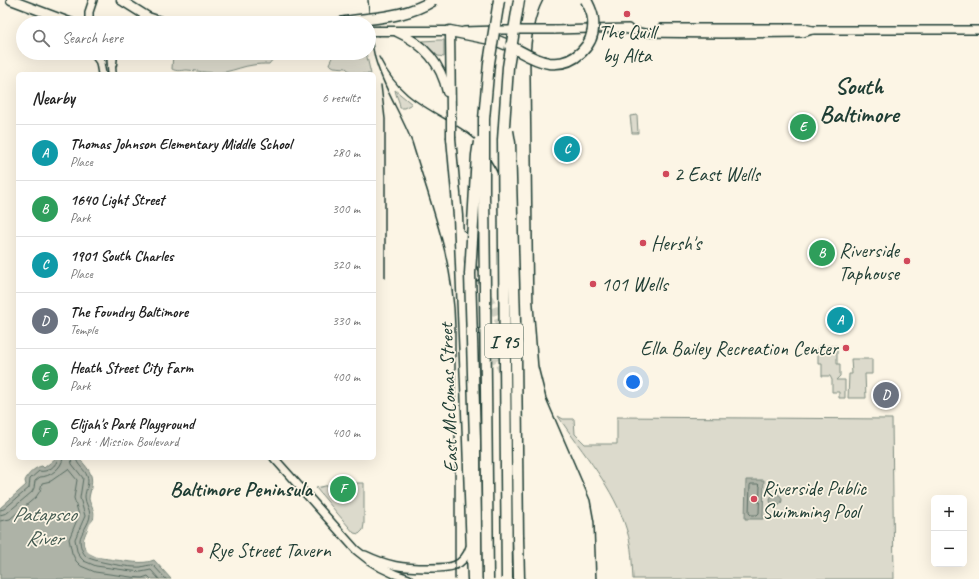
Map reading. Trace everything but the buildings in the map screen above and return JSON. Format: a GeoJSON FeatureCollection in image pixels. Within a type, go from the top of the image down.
{"type":"FeatureCollection","features":[{"type":"Feature","properties":{"kind":"highway"},"geometry":{"type":"LineString","coordinates":[[376,19],[422,7],[434,0]]}},
{"type":"Feature","properties":{"kind":"highway","name":"I 95"},"geometry":{"type":"LineString","coordinates":[[488,579],[484,119],[489,63],[499,0]]}},
{"type":"Feature","properties":{"kind":"highway","name":"I 95"},"geometry":{"type":"LineString","coordinates":[[507,579],[502,165],[504,103],[513,31],[519,0]]}},
{"type":"Feature","properties":{"kind":"highway"},"geometry":{"type":"LineString","coordinates":[[450,31],[495,40],[534,59],[550,63],[561,63],[576,58],[586,48],[591,38],[593,30],[593,16],[586,0]]}},
{"type":"Feature","properties":{"kind":"highway"},"geometry":{"type":"LineString","coordinates":[[504,103],[510,143],[516,324],[518,579]]}},
{"type":"Feature","properties":{"kind":"highway"},"geometry":{"type":"LineString","coordinates":[[477,579],[471,261],[477,155],[484,119]]}},
{"type":"Feature","properties":{"kind":"main road"},"geometry":{"type":"LineString","coordinates":[[12,0],[50,16]]}},
{"type":"Feature","properties":{"kind":"main road"},"geometry":{"type":"LineString","coordinates":[[89,16],[93,0]]}},
{"type":"Feature","properties":{"kind":"main road"},"geometry":{"type":"LineString","coordinates":[[121,0],[147,16]]}},
{"type":"Feature","properties":{"kind":"main road"},"geometry":{"type":"LineString","coordinates":[[376,31],[624,28],[979,30]]}},
{"type":"Feature","properties":{"kind":"main road"},"geometry":{"type":"LineString","coordinates":[[392,31],[412,40],[431,56],[442,74],[447,89],[450,112]]}},
{"type":"Feature","properties":{"kind":"main road"},"geometry":{"type":"LineString","coordinates":[[450,31],[450,112]]}},
{"type":"Feature","properties":{"kind":"main road"},"geometry":{"type":"LineString","coordinates":[[431,56],[441,60],[450,61]]}},
{"type":"Feature","properties":{"kind":"main road"},"geometry":{"type":"LineString","coordinates":[[100,60],[102,72]]}},
{"type":"Feature","properties":{"kind":"main road"},"geometry":{"type":"LineString","coordinates":[[111,60],[112,64]]}},
{"type":"Feature","properties":{"kind":"main road"},"geometry":{"type":"LineString","coordinates":[[112,60],[112,72]]}},
{"type":"Feature","properties":{"kind":"main road","name":"East McComas Street"},"geometry":{"type":"LineString","coordinates":[[450,112],[458,216],[466,384],[472,579]]}},
{"type":"Feature","properties":{"kind":"main road","name":"East McComas Street"},"geometry":{"type":"LineString","coordinates":[[458,216],[466,252],[476,276]]}},
{"type":"Feature","properties":{"kind":"main road"},"geometry":{"type":"LineString","coordinates":[[466,384],[467,364],[470,359]]}},
{"type":"Feature","properties":{"kind":"main road"},"geometry":{"type":"LineString","coordinates":[[276,460],[356,550],[376,566],[409,579]]}},
{"type":"Feature","properties":{"kind":"main road"},"geometry":{"type":"LineString","coordinates":[[356,550],[378,561],[403,568],[442,568],[461,562],[467,554],[470,542]]}},
{"type":"Feature","properties":{"kind":"shaded area"},"geometry":{"type":"Polygon","coordinates":[[[444,40],[444,57],[438,56],[422,41],[444,40]]]}},
{"type":"Feature","properties":{"kind":"shaded area"},"geometry":{"type":"Polygon","coordinates":[[[173,60],[272,60],[269,64],[259,64],[225,72],[178,71],[172,69],[173,60]]]}},
{"type":"Feature","properties":{"kind":"shaded area"},"geometry":{"type":"Polygon","coordinates":[[[331,60],[368,60],[371,72],[351,72],[346,68],[334,67],[329,64],[331,60]]]}},
{"type":"Feature","properties":{"kind":"shaded area"},"geometry":{"type":"Polygon","coordinates":[[[395,90],[412,104],[404,108],[400,108],[395,90]]]}},
{"type":"Feature","properties":{"kind":"shaded area"},"geometry":{"type":"Polygon","coordinates":[[[637,115],[638,133],[632,133],[630,116],[637,115]]]}},
{"type":"Feature","properties":{"kind":"shaded area"},"geometry":{"type":"Polygon","coordinates":[[[800,115],[807,115],[807,138],[800,138],[800,115]]]}},
{"type":"Feature","properties":{"kind":"shaded area"},"geometry":{"type":"Polygon","coordinates":[[[817,242],[830,244],[825,262],[818,261],[817,242]]]}},
{"type":"Feature","properties":{"kind":"shaded area"},"geometry":{"type":"Polygon","coordinates":[[[818,346],[837,346],[837,364],[840,364],[840,376],[836,380],[845,380],[845,398],[839,398],[839,392],[832,392],[832,380],[830,376],[822,376],[822,364],[818,364],[818,346]]]}},
{"type":"Feature","properties":{"kind":"shaded area"},"geometry":{"type":"Polygon","coordinates":[[[851,359],[872,359],[872,374],[865,374],[866,398],[848,398],[849,374],[852,374],[851,359]]]}},
{"type":"Feature","properties":{"kind":"shaded area"},"geometry":{"type":"Polygon","coordinates":[[[558,416],[563,419],[574,419],[575,434],[585,444],[617,444],[617,417],[892,419],[894,579],[633,579],[630,543],[621,515],[606,485],[558,416]]]}},
{"type":"Feature","properties":{"kind":"shaded area"},"geometry":{"type":"Polygon","coordinates":[[[339,483],[364,483],[364,524],[363,530],[359,534],[354,533],[316,488],[339,483]]]}},
{"type":"Feature","properties":{"kind":"water","name":"Patapsco River"},"geometry":{"type":"Polygon","coordinates":[[[54,460],[81,460],[91,474],[92,482],[89,499],[94,512],[94,517],[84,539],[84,545],[89,553],[94,556],[130,562],[154,560],[171,579],[0,579],[0,508],[26,485],[25,481],[32,472],[42,466],[44,468],[54,460]]]}},
{"type":"Feature","properties":{"kind":"water","name":"Riverside Public Swimming Pool"},"geometry":{"type":"Polygon","coordinates":[[[746,480],[764,480],[763,519],[745,519],[746,480]]]}},
{"type":"Feature","properties":{"kind":"water"},"geometry":{"type":"Polygon","coordinates":[[[774,494],[778,494],[782,500],[778,506],[774,506],[770,502],[770,498],[774,494]]]}},
{"type":"Feature","properties":{"kind":"pier"},"geometry":{"type":"Polygon","coordinates":[[[95,510],[95,519],[86,540],[88,548],[90,551],[98,555],[108,556],[108,558],[97,557],[89,553],[84,544],[84,539],[90,524],[94,519],[95,510]]]}},
{"type":"Feature","properties":{"kind":"tunnel"},"geometry":{"type":"LineString","coordinates":[[476,276],[493,305],[502,331]]}},
{"type":"Feature","properties":{"kind":"tunnel"},"geometry":{"type":"LineString","coordinates":[[470,359],[481,352],[491,355],[504,375]]}},
{"type":"Feature","properties":{"kind":"railway"},"geometry":{"type":"LineString","coordinates":[[368,0],[369,16]]}},
{"type":"Feature","properties":{"kind":"railway"},"geometry":{"type":"LineString","coordinates":[[543,0],[533,30],[530,61],[533,302],[538,366],[546,398],[590,500],[594,522],[596,579]]}},
{"type":"Feature","properties":{"kind":"railway"},"geometry":{"type":"LineString","coordinates":[[379,57],[392,79],[407,94],[425,107],[468,133],[482,146],[504,187],[510,207],[514,239]]}},
{"type":"Feature","properties":{"kind":"railway"},"geometry":{"type":"LineString","coordinates":[[376,60],[387,90],[412,142],[440,232],[446,255],[454,302],[455,579]]}},
{"type":"Feature","properties":{"kind":"railway"},"geometry":{"type":"LineString","coordinates":[[381,85],[385,119],[385,278]]}},
{"type":"Feature","properties":{"kind":"place","name":"The Quill by Alta"},"geometry":{"type":"Point","coordinates":[627,14]}},
{"type":"Feature","properties":{"kind":"place","name":"Heath Street City Farm"},"geometry":{"type":"Point","coordinates":[803,127]}},
{"type":"Feature","properties":{"kind":"place","name":"1901 South Charles"},"geometry":{"type":"Point","coordinates":[567,149]}},
{"type":"Feature","properties":{"kind":"place","name":"2 East Wells"},"geometry":{"type":"Point","coordinates":[666,174]}},
{"type":"Feature","properties":{"kind":"place","name":"Hersh's"},"geometry":{"type":"Point","coordinates":[643,243]}},
{"type":"Feature","properties":{"kind":"place","name":"1640 Light Street"},"geometry":{"type":"Point","coordinates":[822,253]}},
{"type":"Feature","properties":{"kind":"place","name":"Riverside Taphouse"},"geometry":{"type":"Point","coordinates":[907,261]}},
{"type":"Feature","properties":{"kind":"place","name":"101 Wells"},"geometry":{"type":"Point","coordinates":[593,284]}},
{"type":"Feature","properties":{"kind":"place","name":"Thomas Johnson Elementary Middle School"},"geometry":{"type":"Point","coordinates":[840,320]}},
{"type":"Feature","properties":{"kind":"place","name":"Ella Bailey Recreation Center"},"geometry":{"type":"Point","coordinates":[846,348]}},
{"type":"Feature","properties":{"kind":"place","name":"The Foundry Baltimore"},"geometry":{"type":"Point","coordinates":[886,395]}},
{"type":"Feature","properties":{"kind":"place","name":"Elijah's Park Playground"},"geometry":{"type":"Point","coordinates":[343,489]}},
{"type":"Feature","properties":{"kind":"place","name":"Riverside Public Swimming Pool"},"geometry":{"type":"Point","coordinates":[754,499]}},
{"type":"Feature","properties":{"kind":"place","name":"Rye Street Tavern"},"geometry":{"type":"Point","coordinates":[200,550]}},
{"type":"Feature","properties":{"kind":"district","name":"South Baltimore"},"geometry":{"type":"Point","coordinates":[859,100]}},
{"type":"Feature","properties":{"kind":"district","name":"Baltimore Peninsula"},"geometry":{"type":"Point","coordinates":[241,489]}}]}
